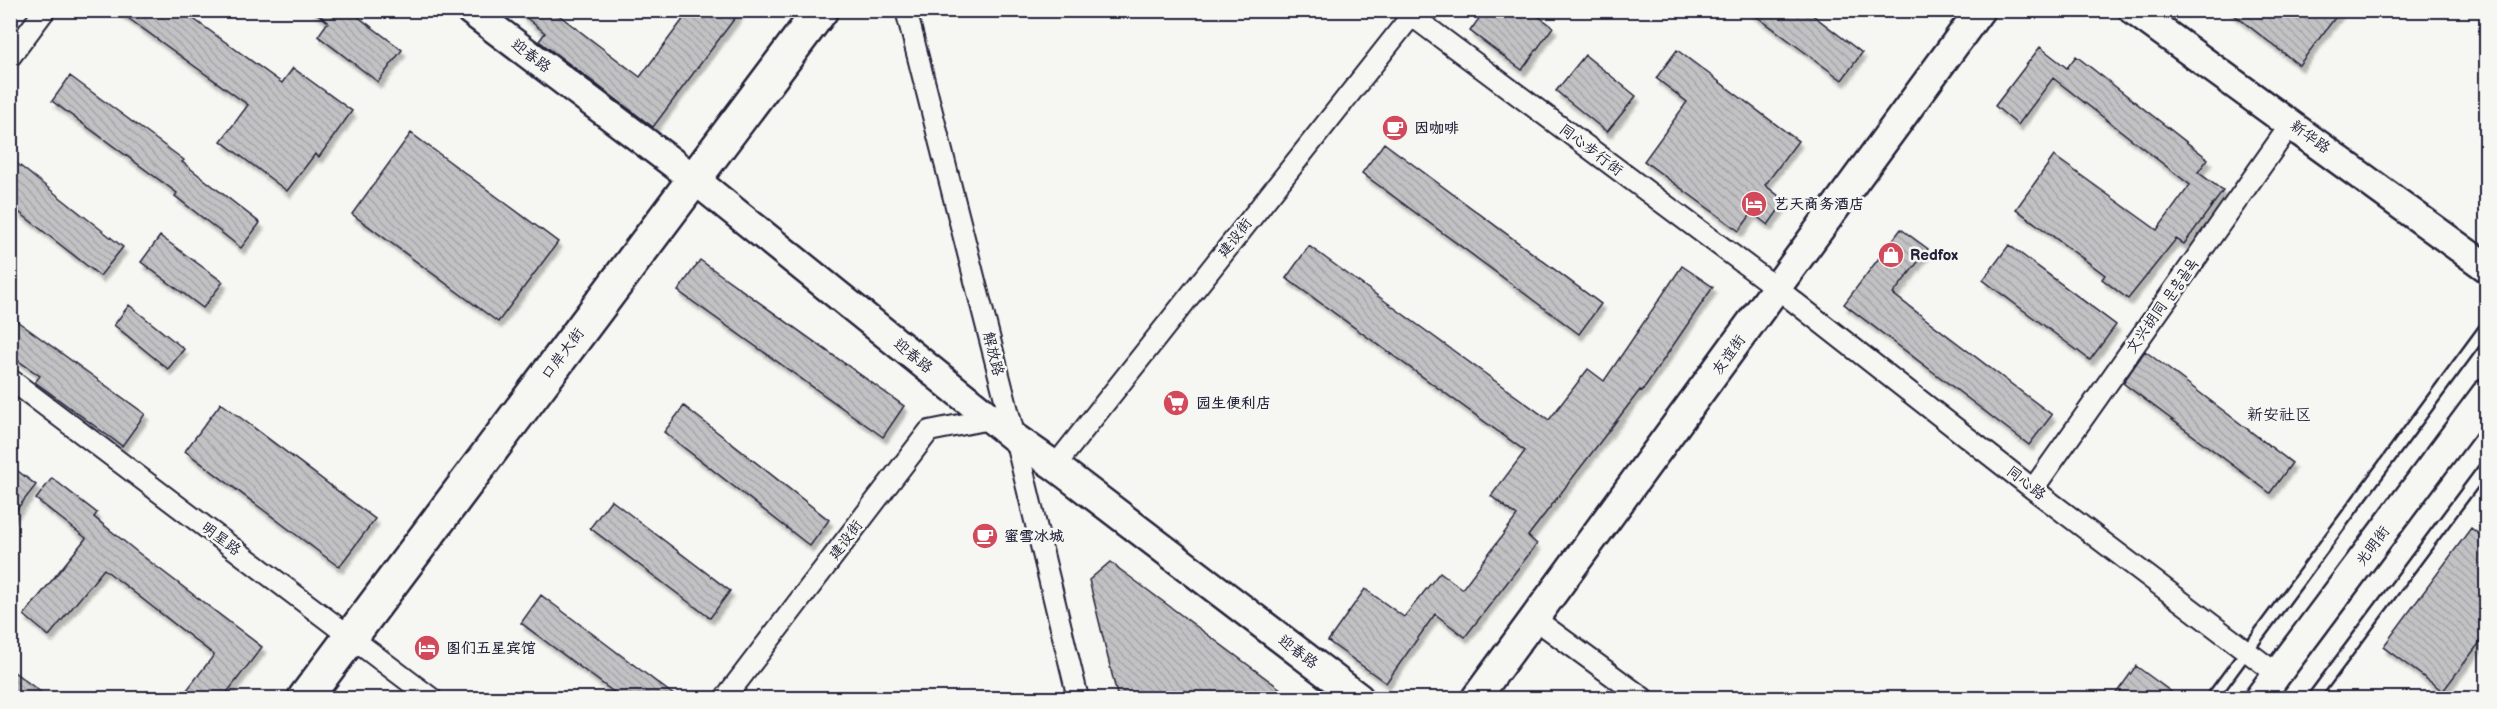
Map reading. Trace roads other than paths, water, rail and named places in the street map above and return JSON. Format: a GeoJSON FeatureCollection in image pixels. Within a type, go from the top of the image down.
{"type":"FeatureCollection","features":[{"type":"Feature","properties":{"kind":"highway","name":"口岸大街"},"geometry":{"type":"LineString","coordinates":[[305,699],[821,10]]}},
{"type":"Feature","properties":{"kind":"street"},"geometry":{"type":"LineString","coordinates":[[10,57],[45,10]]}},
{"type":"Feature","properties":{"kind":"street","name":"迎春路"},"geometry":{"type":"LineString","coordinates":[[470,10],[694,179],[990,419],[1055,466],[1359,699]]}},
{"type":"Feature","properties":{"kind":"street","name":"解放路"},"geometry":{"type":"LineString","coordinates":[[906,10],[1015,438],[1078,699]]}},
{"type":"Feature","properties":{"kind":"street","name":"友谊街"},"geometry":{"type":"LineString","coordinates":[[1476,699],[1980,10]]}},
{"type":"Feature","properties":{"kind":"street","name":"新华路"},"geometry":{"type":"LineString","coordinates":[[2133,10],[2487,267]]}},
{"type":"Feature","properties":{"kind":"street","name":"同心步行街"},"geometry":{"type":"LineString","coordinates":[[1410,12],[1778,289]]}},
{"type":"Feature","properties":{"kind":"street","name":"建设街"},"geometry":{"type":"LineString","coordinates":[[1055,466],[1410,12]]}},
{"type":"Feature","properties":{"kind":"street","name":"文兴胡同 문흥골목"},"geometry":{"type":"LineString","coordinates":[[2033,489],[2292,124]]}},
{"type":"Feature","properties":{"kind":"street","name":"同心路"},"geometry":{"type":"LineString","coordinates":[[1778,289],[2033,489],[2277,674]]}},
{"type":"Feature","properties":{"kind":"street","name":"明星路"},"geometry":{"type":"LineString","coordinates":[[10,379],[431,699]]}},
{"type":"Feature","properties":{"kind":"street","name":"光明街"},"geometry":{"type":"LineString","coordinates":[[2259,699],[2487,394]]}},
{"type":"Feature","properties":{"kind":"street","name":"建设街"},"geometry":{"type":"LineString","coordinates":[[725,699],[929,431],[990,419]]}},
{"type":"Feature","properties":{"kind":"street"},"geometry":{"type":"LineString","coordinates":[[1535,619],[1643,699]]}},
{"type":"Feature","properties":{"kind":"lane"},"geometry":{"type":"LineString","coordinates":[[2212,699],[2487,327]]}},
{"type":"Feature","properties":{"kind":"lane"},"geometry":{"type":"LineString","coordinates":[[2313,699],[2487,466]]}},
{"type":"Feature","properties":{"kind":"place","name":"因咖啡"},"geometry":{"type":"Point","coordinates":[1395,128]}},
{"type":"Feature","properties":{"kind":"place","name":"艺天商务酒店"},"geometry":{"type":"Point","coordinates":[1754,204]}},
{"type":"Feature","properties":{"kind":"place","name":"Redfox"},"geometry":{"type":"Point","coordinates":[1891,255]}},
{"type":"Feature","properties":{"kind":"place","name":"园生便利店"},"geometry":{"type":"Point","coordinates":[1176,403]}},
{"type":"Feature","properties":{"kind":"place","name":"蜜雪冰城"},"geometry":{"type":"Point","coordinates":[985,536]}},
{"type":"Feature","properties":{"kind":"place","name":"图们五星宾馆"},"geometry":{"type":"Point","coordinates":[427,648]}},
{"type":"Feature","properties":{"kind":"district","name":"新安社区"},"geometry":{"type":"Point","coordinates":[2279,415]}}]}
